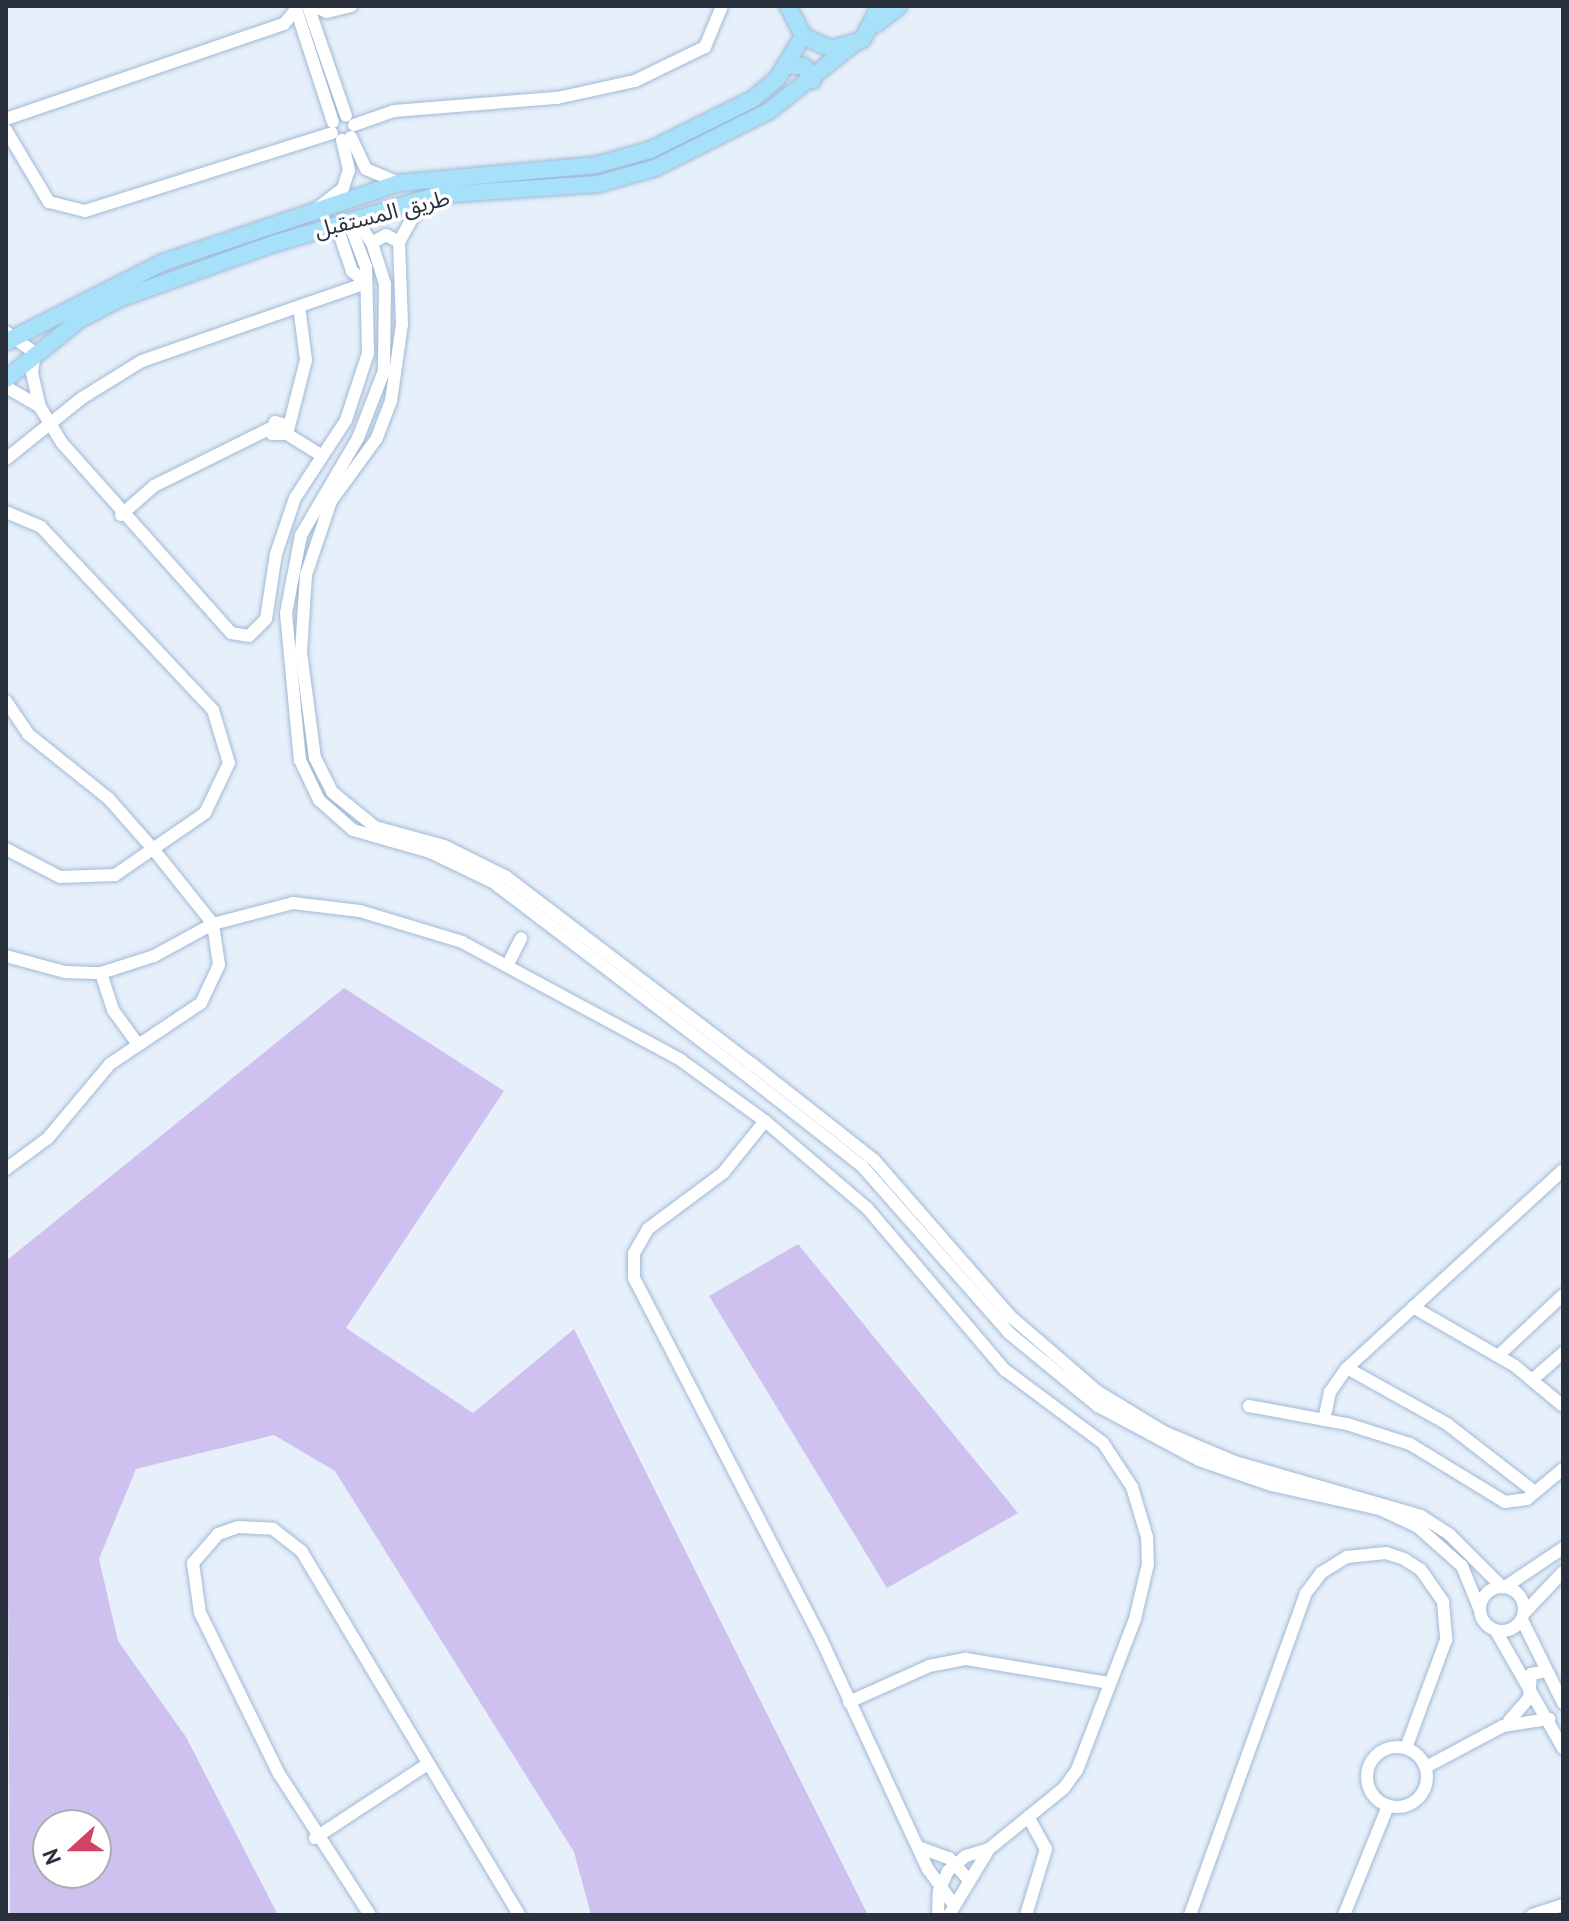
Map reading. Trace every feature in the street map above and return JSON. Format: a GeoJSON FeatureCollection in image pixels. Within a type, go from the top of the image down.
{"type":"FeatureCollection","features":[{"type":"Feature","properties":{"kind":"main road"},"geometry":{"type":"LineString","coordinates":[[876,24],[880,6]]}},
{"type":"Feature","properties":{"kind":"main road"},"geometry":{"type":"LineString","coordinates":[[876,24],[899,6]]}},
{"type":"Feature","properties":{"kind":"main road"},"geometry":{"type":"LineString","coordinates":[[788,7],[803,36],[831,49],[852,45]]}},
{"type":"Feature","properties":{"kind":"main road","name":"طريق المستقبل"},"geometry":{"type":"LineString","coordinates":[[6,379],[60,334],[131,294],[346,220],[423,199],[598,184],[655,168],[710,144],[813,81],[876,24]]}},
{"type":"Feature","properties":{"kind":"main road","name":"طريق المستقبل"},"geometry":{"type":"LineString","coordinates":[[9,336],[164,262],[399,183],[596,165],[650,150],[753,99],[787,66],[803,36]]}},
{"type":"Feature","properties":{"kind":"main road"},"geometry":{"type":"LineString","coordinates":[[787,66],[804,66],[813,81]]}},
{"type":"Feature","properties":{"kind":"main road"},"geometry":{"type":"LineString","coordinates":[[60,334],[64,309]]}},
{"type":"Feature","properties":{"kind":"street"},"geometry":{"type":"LineString","coordinates":[[303,7],[327,12],[351,6]]}},
{"type":"Feature","properties":{"kind":"street"},"geometry":{"type":"LineString","coordinates":[[6,130],[49,202],[85,211],[394,111],[557,98],[635,81],[705,47],[722,6]]}},
{"type":"Feature","properties":{"kind":"street"},"geometry":{"type":"LineString","coordinates":[[6,119],[284,24],[303,7]]}},
{"type":"Feature","properties":{"kind":"street"},"geometry":{"type":"LineString","coordinates":[[303,7],[343,129],[349,170],[343,188],[317,209]]}},
{"type":"Feature","properties":{"kind":"street"},"geometry":{"type":"LineString","coordinates":[[309,30],[327,12]]}},
{"type":"Feature","properties":{"kind":"street"},"geometry":{"type":"LineString","coordinates":[[284,24],[309,30]]}},
{"type":"Feature","properties":{"kind":"street"},"geometry":{"type":"LineString","coordinates":[[343,129],[366,169],[399,183]]}},
{"type":"Feature","properties":{"kind":"street"},"geometry":{"type":"LineString","coordinates":[[423,199],[399,242],[402,324],[391,401],[377,438],[331,501],[306,575],[301,652],[322,776],[344,806],[375,827],[444,846],[505,876],[748,1069],[862,1166],[1009,1333],[1077,1391],[1199,1460],[1380,1509],[1418,1527],[1462,1566],[1480,1610],[1531,1686],[1563,1748]]}},
{"type":"Feature","properties":{"kind":"street"},"geometry":{"type":"LineString","coordinates":[[346,220],[372,243],[385,284],[384,371],[358,438],[301,535],[286,613],[300,760],[307,781],[353,830],[430,852],[493,882],[874,1160],[1010,1316],[1098,1392],[1223,1458],[1421,1516],[1450,1535],[1504,1587],[1518,1593],[1523,1616],[1563,1703]]}},
{"type":"Feature","properties":{"kind":"street"},"geometry":{"type":"LineString","coordinates":[[9,336],[35,353],[32,373],[40,407],[121,515],[231,633],[249,636],[266,619],[276,554],[295,498],[346,420],[368,353],[366,283],[352,271],[346,220]]}},
{"type":"Feature","properties":{"kind":"street"},"geometry":{"type":"LineString","coordinates":[[372,243],[386,235],[399,242]]}},
{"type":"Feature","properties":{"kind":"street"},"geometry":{"type":"LineString","coordinates":[[6,459],[50,424],[142,361],[366,283]]}},
{"type":"Feature","properties":{"kind":"street"},"geometry":{"type":"LineString","coordinates":[[121,515],[154,486],[278,430],[306,360],[299,306]]}},
{"type":"Feature","properties":{"kind":"street"},"geometry":{"type":"LineString","coordinates":[[6,387],[40,407]]}},
{"type":"Feature","properties":{"kind":"street"},"geometry":{"type":"LineString","coordinates":[[278,430],[321,455]]}},
{"type":"Feature","properties":{"kind":"street"},"geometry":{"type":"LineString","coordinates":[[6,512],[41,527],[223,726],[229,763],[217,799],[154,850],[115,875],[78,881],[39,869],[6,849]]}},
{"type":"Feature","properties":{"kind":"street"},"geometry":{"type":"LineString","coordinates":[[6,701],[28,734],[109,799],[154,850],[213,924],[219,965],[201,1003],[137,1043],[86,1088],[48,1138],[6,1169]]}},
{"type":"Feature","properties":{"kind":"street"},"geometry":{"type":"LineString","coordinates":[[6,956],[65,972],[101,973],[154,956],[213,924],[293,903],[360,911],[417,925],[507,966],[679,1059],[765,1121],[867,1208],[1005,1370],[1103,1443],[1119,1464],[1142,1512],[1148,1564],[1110,1683],[1077,1770],[989,1849],[952,1910],[939,1891],[849,1702],[633,1268],[648,1229],[723,1173],[765,1121]]}},
{"type":"Feature","properties":{"kind":"street"},"geometry":{"type":"LineString","coordinates":[[507,966],[521,938]]}},
{"type":"Feature","properties":{"kind":"street"},"geometry":{"type":"LineString","coordinates":[[101,973],[113,1010],[137,1043]]}},
{"type":"Feature","properties":{"kind":"street"},"geometry":{"type":"LineString","coordinates":[[1324,1420],[1330,1392],[1347,1368],[1563,1170]]}},
{"type":"Feature","properties":{"kind":"street"},"geometry":{"type":"LineString","coordinates":[[1499,1355],[1563,1295]]}},
{"type":"Feature","properties":{"kind":"street"},"geometry":{"type":"LineString","coordinates":[[1413,1307],[1499,1355],[1533,1379],[1563,1406]]}},
{"type":"Feature","properties":{"kind":"street"},"geometry":{"type":"LineString","coordinates":[[1533,1379],[1563,1353]]}},
{"type":"Feature","properties":{"kind":"street"},"geometry":{"type":"LineString","coordinates":[[1347,1368],[1447,1424],[1535,1492]]}},
{"type":"Feature","properties":{"kind":"street"},"geometry":{"type":"LineString","coordinates":[[1249,1406],[1324,1420],[1410,1444],[1505,1502],[1535,1492],[1563,1469]]}},
{"type":"Feature","properties":{"kind":"street"},"geometry":{"type":"LineString","coordinates":[[370,1915],[315,1838],[195,1598],[193,1563],[218,1534],[256,1526],[296,1545],[519,1915]]}},
{"type":"Feature","properties":{"kind":"street"},"geometry":{"type":"LineString","coordinates":[[1480,1610],[1489,1591],[1504,1587],[1563,1548]]}},
{"type":"Feature","properties":{"kind":"street"},"geometry":{"type":"LineString","coordinates":[[1190,1915],[1306,1593],[1321,1573],[1347,1557],[1386,1553],[1404,1559],[1434,1584],[1448,1619],[1406,1748]]}},
{"type":"Feature","properties":{"kind":"street"},"geometry":{"type":"LineString","coordinates":[[1496,1631],[1523,1616],[1563,1572]]}},
{"type":"Feature","properties":{"kind":"street"},"geometry":{"type":"LineString","coordinates":[[849,1702],[929,1666],[966,1659],[1110,1683]]}},
{"type":"Feature","properties":{"kind":"street"},"geometry":{"type":"LineString","coordinates":[[1426,1767],[1503,1726],[1524,1706],[1531,1686],[1531,1674],[1546,1671]]}},
{"type":"Feature","properties":{"kind":"street"},"geometry":{"type":"LineString","coordinates":[[1503,1726],[1549,1719]]}},
{"type":"Feature","properties":{"kind":"street"},"geometry":{"type":"LineString","coordinates":[[1388,1748],[1406,1748],[1426,1767],[1427,1784],[1418,1800],[1388,1806],[1368,1786],[1368,1768],[1388,1748]]}},
{"type":"Feature","properties":{"kind":"street"},"geometry":{"type":"LineString","coordinates":[[315,1838],[426,1765]]}},
{"type":"Feature","properties":{"kind":"street"},"geometry":{"type":"LineString","coordinates":[[1344,1915],[1388,1806]]}},
{"type":"Feature","properties":{"kind":"street"},"geometry":{"type":"LineString","coordinates":[[1026,1915],[1046,1849],[1028,1817]]}},
{"type":"Feature","properties":{"kind":"street"},"geometry":{"type":"LineString","coordinates":[[918,1847],[956,1863],[968,1879]]}},
{"type":"Feature","properties":{"kind":"street"},"geometry":{"type":"LineString","coordinates":[[938,1915],[939,1891],[956,1863],[989,1849]]}},
{"type":"Feature","properties":{"kind":"street"},"geometry":{"type":"LineString","coordinates":[[1532,1915],[1563,1905]]}},
{"type":"Feature","properties":{"kind":"shaded area"},"geometry":{"type":"Polygon","coordinates":[[[344,988],[504,1091],[346,1328],[473,1413],[574,1329],[868,1915],[591,1915],[574,1852],[335,1471],[274,1435],[136,1469],[99,1559],[118,1641],[186,1737],[278,1915],[10,1915],[6,1261],[344,988]]]}},
{"type":"Feature","properties":{"kind":"shaded area"},"geometry":{"type":"Polygon","coordinates":[[[798,1244],[1018,1513],[887,1588],[709,1296],[798,1244]]]}}]}
